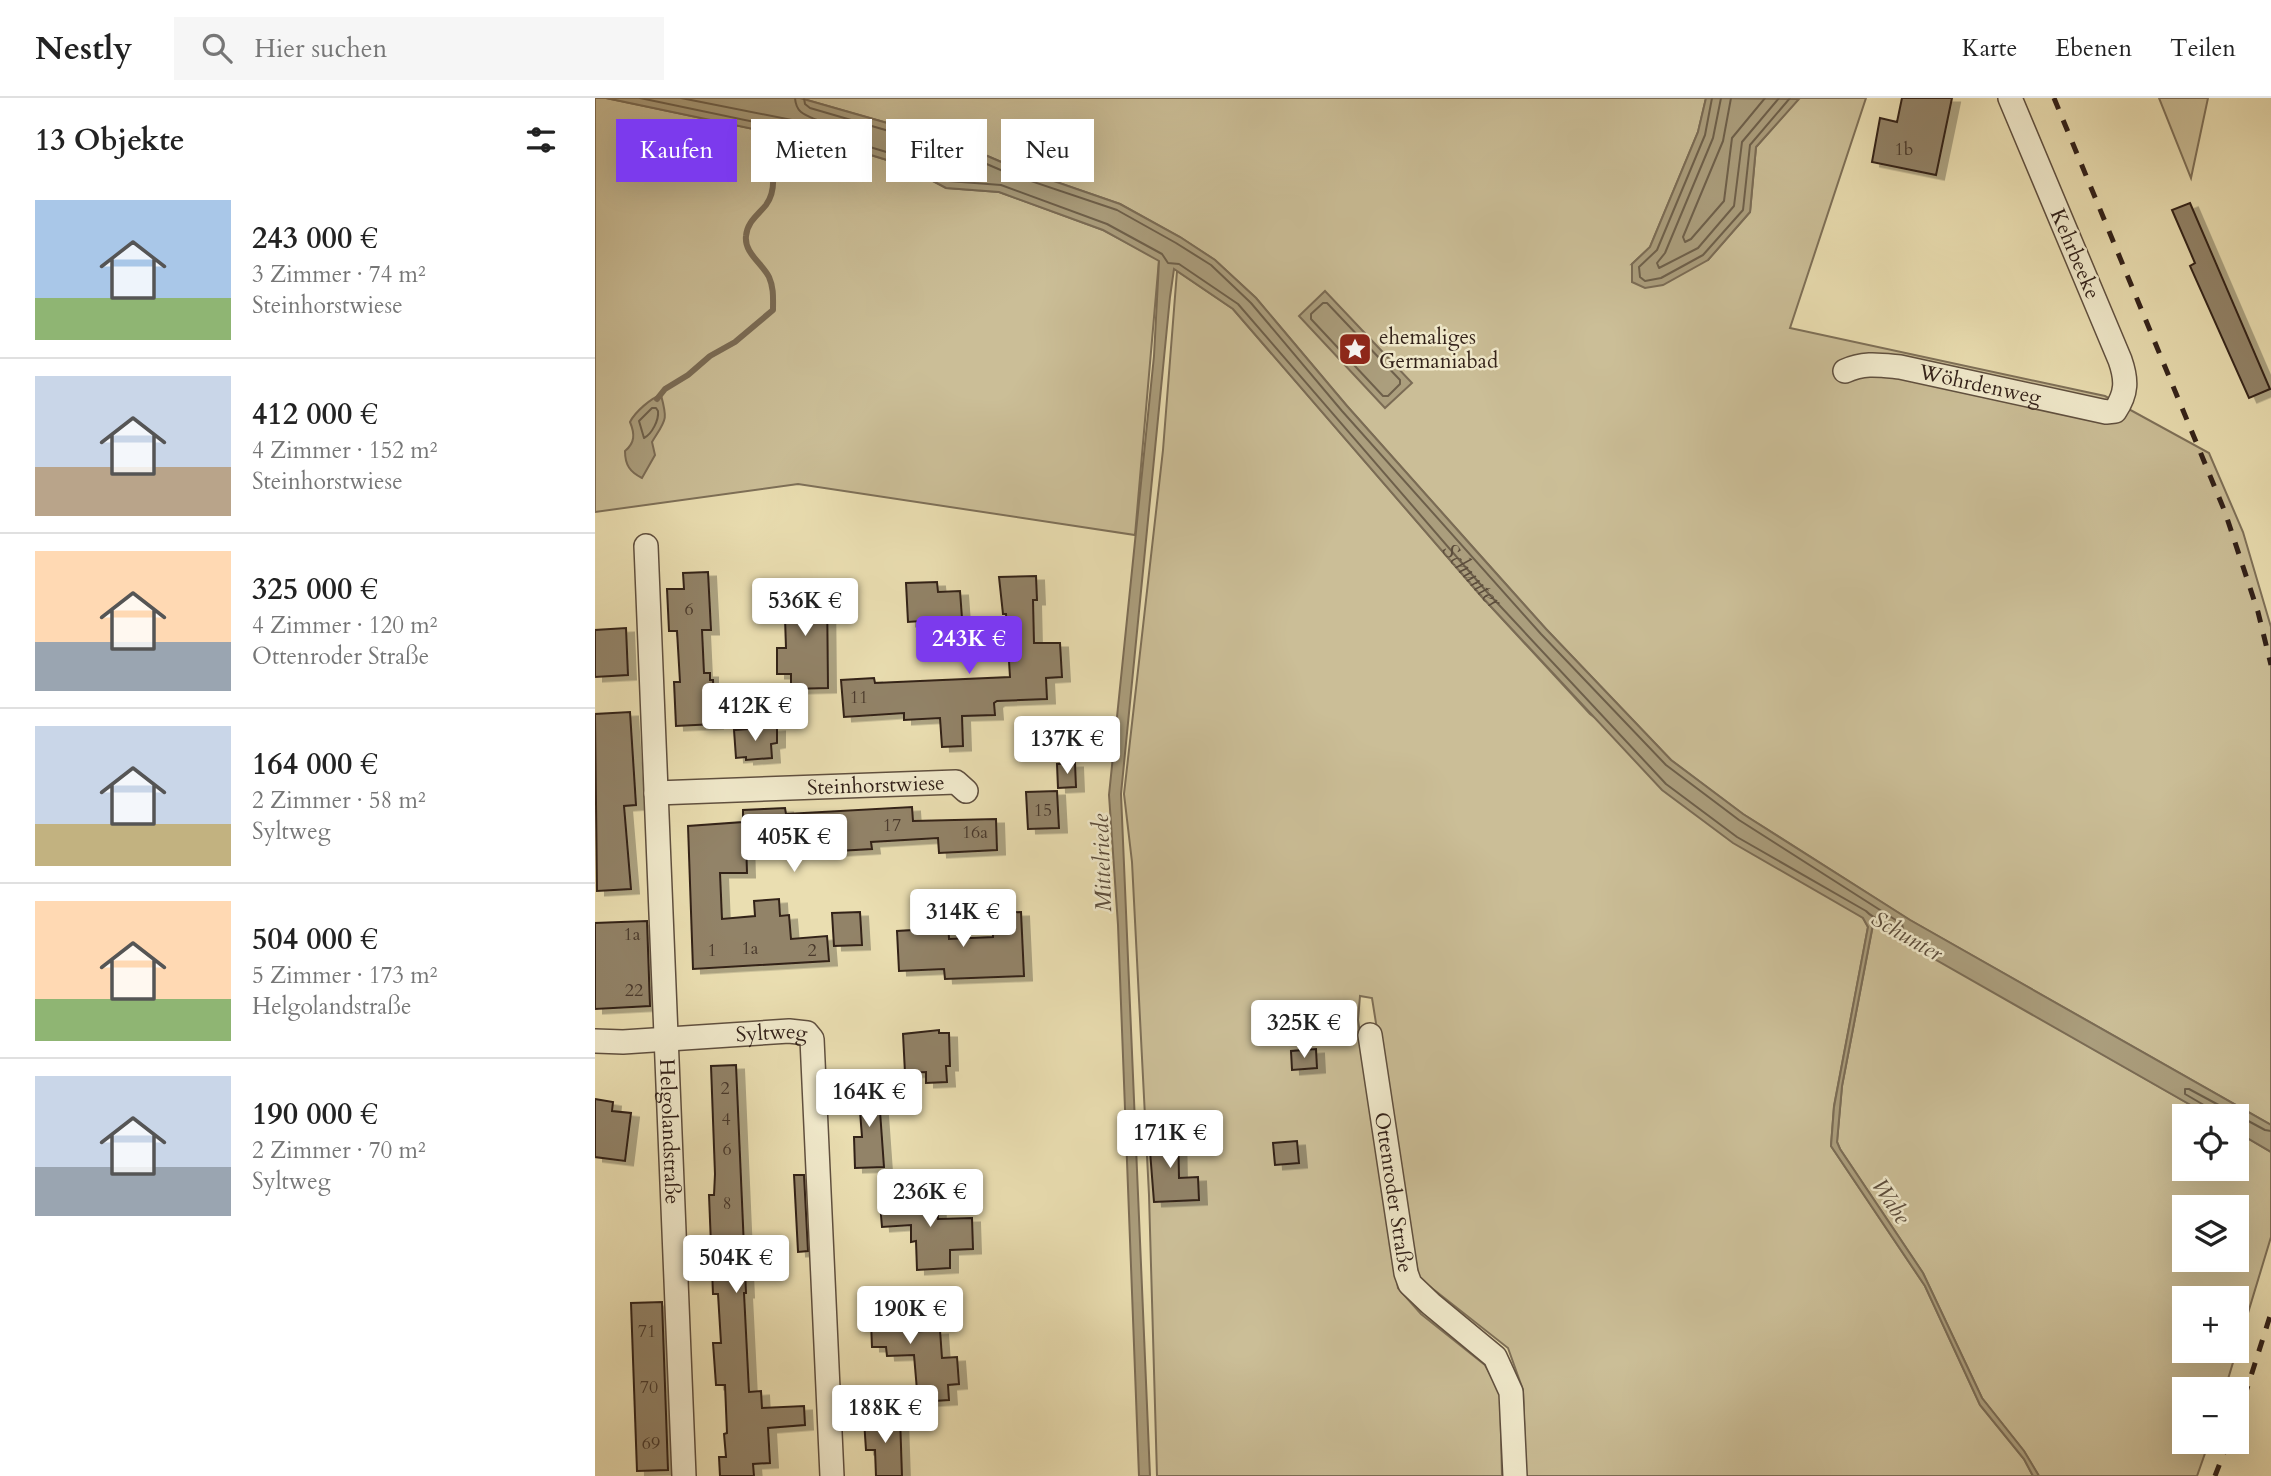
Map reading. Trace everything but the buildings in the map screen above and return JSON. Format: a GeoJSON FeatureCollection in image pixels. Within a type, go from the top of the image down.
{"type":"FeatureCollection","features":[{"type":"Feature","properties":{"kind":"street","name":"Kehrbeeke"},"geometry":{"type":"LineString","coordinates":[[2010,98],[2125,374],[2126,389],[2123,400],[2115,411]]}},
{"type":"Feature","properties":{"kind":"street","name":"Wöhrdenweg"},"geometry":{"type":"LineString","coordinates":[[1845,371],[1858,365],[1869,364],[1900,367],[2106,412],[2115,411]]}},
{"type":"Feature","properties":{"kind":"street"},"geometry":{"type":"LineString","coordinates":[[595,1041],[667,1039],[646,546]]}},
{"type":"Feature","properties":{"kind":"street","name":"Steinhorstwiese"},"geometry":{"type":"LineString","coordinates":[[656,793],[955,782],[966,791]]}},
{"type":"Feature","properties":{"kind":"street","name":"Syltweg"},"geometry":{"type":"LineString","coordinates":[[667,1039],[789,1031],[807,1033],[812,1039],[832,1476]]}},
{"type":"Feature","properties":{"kind":"street","name":"Ottenroder Straße"},"geometry":{"type":"LineString","coordinates":[[1370,1035],[1406,1273],[1410,1284],[1431,1304],[1495,1357],[1511,1392],[1515,1476]]}},
{"type":"Feature","properties":{"kind":"street","name":"Helgolandstraße"},"geometry":{"type":"LineString","coordinates":[[667,1039],[684,1476]]}},
{"type":"Feature","properties":{"kind":"shaded area"},"geometry":{"type":"Polygon","coordinates":[[[595,98],[706,119],[616,119],[616,182],[737,182],[737,126],[751,128],[751,182],[872,182],[872,155],[886,160],[886,182],[935,182],[946,188],[999,192],[1103,230],[1159,260],[1135,535],[798,484],[595,512],[595,98]]]}},
{"type":"Feature","properties":{"kind":"shaded area"},"geometry":{"type":"Polygon","coordinates":[[[800,98],[1706,98],[1698,132],[1650,247],[1632,264],[1708,260],[1750,212],[1756,147],[1799,98],[1866,98],[1790,328],[2105,396],[2209,453],[2243,532],[2271,627],[2271,1125],[2249,1113],[2249,1104],[2234,1104],[1910,920],[1743,814],[1671,760],[1546,629],[1347,406],[1256,298],[1215,260],[1180,237],[1120,204],[1056,182],[1094,182],[1094,119],[1001,119],[1001,162],[987,156],[987,119],[886,119],[886,123],[800,98]]]}},
{"type":"Feature","properties":{"kind":"shaded area"},"geometry":{"type":"Polygon","coordinates":[[[2159,98],[2208,98],[2191,178],[2159,98]]]}},
{"type":"Feature","properties":{"kind":"shaded area"},"geometry":{"type":"Polygon","coordinates":[[[1177,271],[1233,309],[1482,597],[1590,714],[1863,918],[1868,927],[1834,1106],[1831,1146],[1925,1286],[1980,1405],[2024,1459],[2033,1476],[1526,1476],[1523,1390],[1508,1348],[1419,1278],[1372,998],[1360,996],[1358,1020],[1398,1288],[1421,1314],[1485,1365],[1500,1393],[1502,1476],[1157,1476],[1149,1195],[1132,862],[1124,794],[1163,450],[1177,271]]]}},
{"type":"Feature","properties":{"kind":"shaded area"},"geometry":{"type":"Polygon","coordinates":[[[1872,922],[2189,1104],[2172,1104],[2172,1181],[2249,1181],[2249,1139],[2271,1152],[2271,1237],[2249,1309],[2249,1286],[2172,1286],[2172,1363],[2233,1363],[2229,1377],[2172,1377],[2172,1454],[2205,1454],[2197,1476],[2039,1476],[2024,1451],[1982,1398],[1923,1273],[1840,1149],[1837,1142],[1842,1086],[1872,922]]]}},
{"type":"Feature","properties":{"kind":"water"},"geometry":{"type":"Polygon","coordinates":[[[606,98],[800,98],[886,123],[886,160],[872,155],[872,119],[751,119],[751,128],[737,126],[737,119],[706,119],[606,98]]]}},
{"type":"Feature","properties":{"kind":"water"},"geometry":{"type":"Polygon","coordinates":[[[1706,98],[1799,99],[1756,147],[1750,212],[1708,260],[1663,285],[1645,288],[1632,282],[1632,264],[1650,247],[1698,132],[1706,98]]]}},
{"type":"Feature","properties":{"kind":"water","name":"Schunter"},"geometry":{"type":"Polygon","coordinates":[[[987,156],[1001,162],[1001,182],[1056,182],[1120,204],[1215,260],[1256,298],[1347,406],[1546,629],[1671,760],[1743,814],[1910,920],[2234,1104],[2189,1104],[1873,924],[1842,1086],[1837,1142],[1923,1273],[1982,1398],[2024,1451],[2039,1476],[2033,1476],[2024,1459],[1980,1405],[1925,1286],[1831,1146],[1834,1107],[1868,927],[1863,918],[1733,843],[1662,790],[1482,597],[1233,309],[1174,269],[1121,794],[1150,1476],[1139,1476],[1118,925],[1109,795],[1154,356],[1159,261],[1103,230],[999,192],[946,188],[935,182],[987,182],[987,156]]]}},
{"type":"Feature","properties":{"kind":"water","name":"ehemaliges Germaniabad"},"geometry":{"type":"Polygon","coordinates":[[[1325,291],[1412,383],[1385,408],[1299,316],[1325,291]]]}},
{"type":"Feature","properties":{"kind":"water"},"geometry":{"type":"Polygon","coordinates":[[[661,395],[665,410],[664,420],[652,442],[655,455],[642,478],[631,471],[626,460],[625,451],[633,438],[630,422],[644,406],[661,395]]]}},
{"type":"Feature","properties":{"kind":"water"},"geometry":{"type":"Polygon","coordinates":[[[2249,1113],[2271,1125],[2271,1152],[2249,1139],[2249,1113]]]}},
{"type":"Feature","properties":{"kind":"waterway"},"geometry":{"type":"LineString","coordinates":[[657,399],[665,389],[688,375],[710,356],[735,342],[773,310],[769,277],[746,242],[748,227],[771,197],[773,182]]}},
{"type":"Feature","properties":{"kind":"railway"},"geometry":{"type":"LineString","coordinates":[[2054,98],[2225,512],[2258,612],[2271,665]]}},
{"type":"Feature","properties":{"kind":"railway"},"geometry":{"type":"LineString","coordinates":[[2249,1382],[2271,1313]]}},
{"type":"Feature","properties":{"kind":"railway"},"geometry":{"type":"LineString","coordinates":[[2215,1476],[2223,1454]]}},
{"type":"Feature","properties":{"kind":"place","name":"ehemaliges Germaniabad"},"geometry":{"type":"Point","coordinates":[1355,349]}},
{"type":"Feature","properties":{"kind":"water label","name":"Mittelriede"},"geometry":{"type":"Point","coordinates":[1102,863]}},
{"type":"Feature","properties":{"kind":"water label","name":"Wabe"},"geometry":{"type":"Point","coordinates":[1891,1201]}}]}
